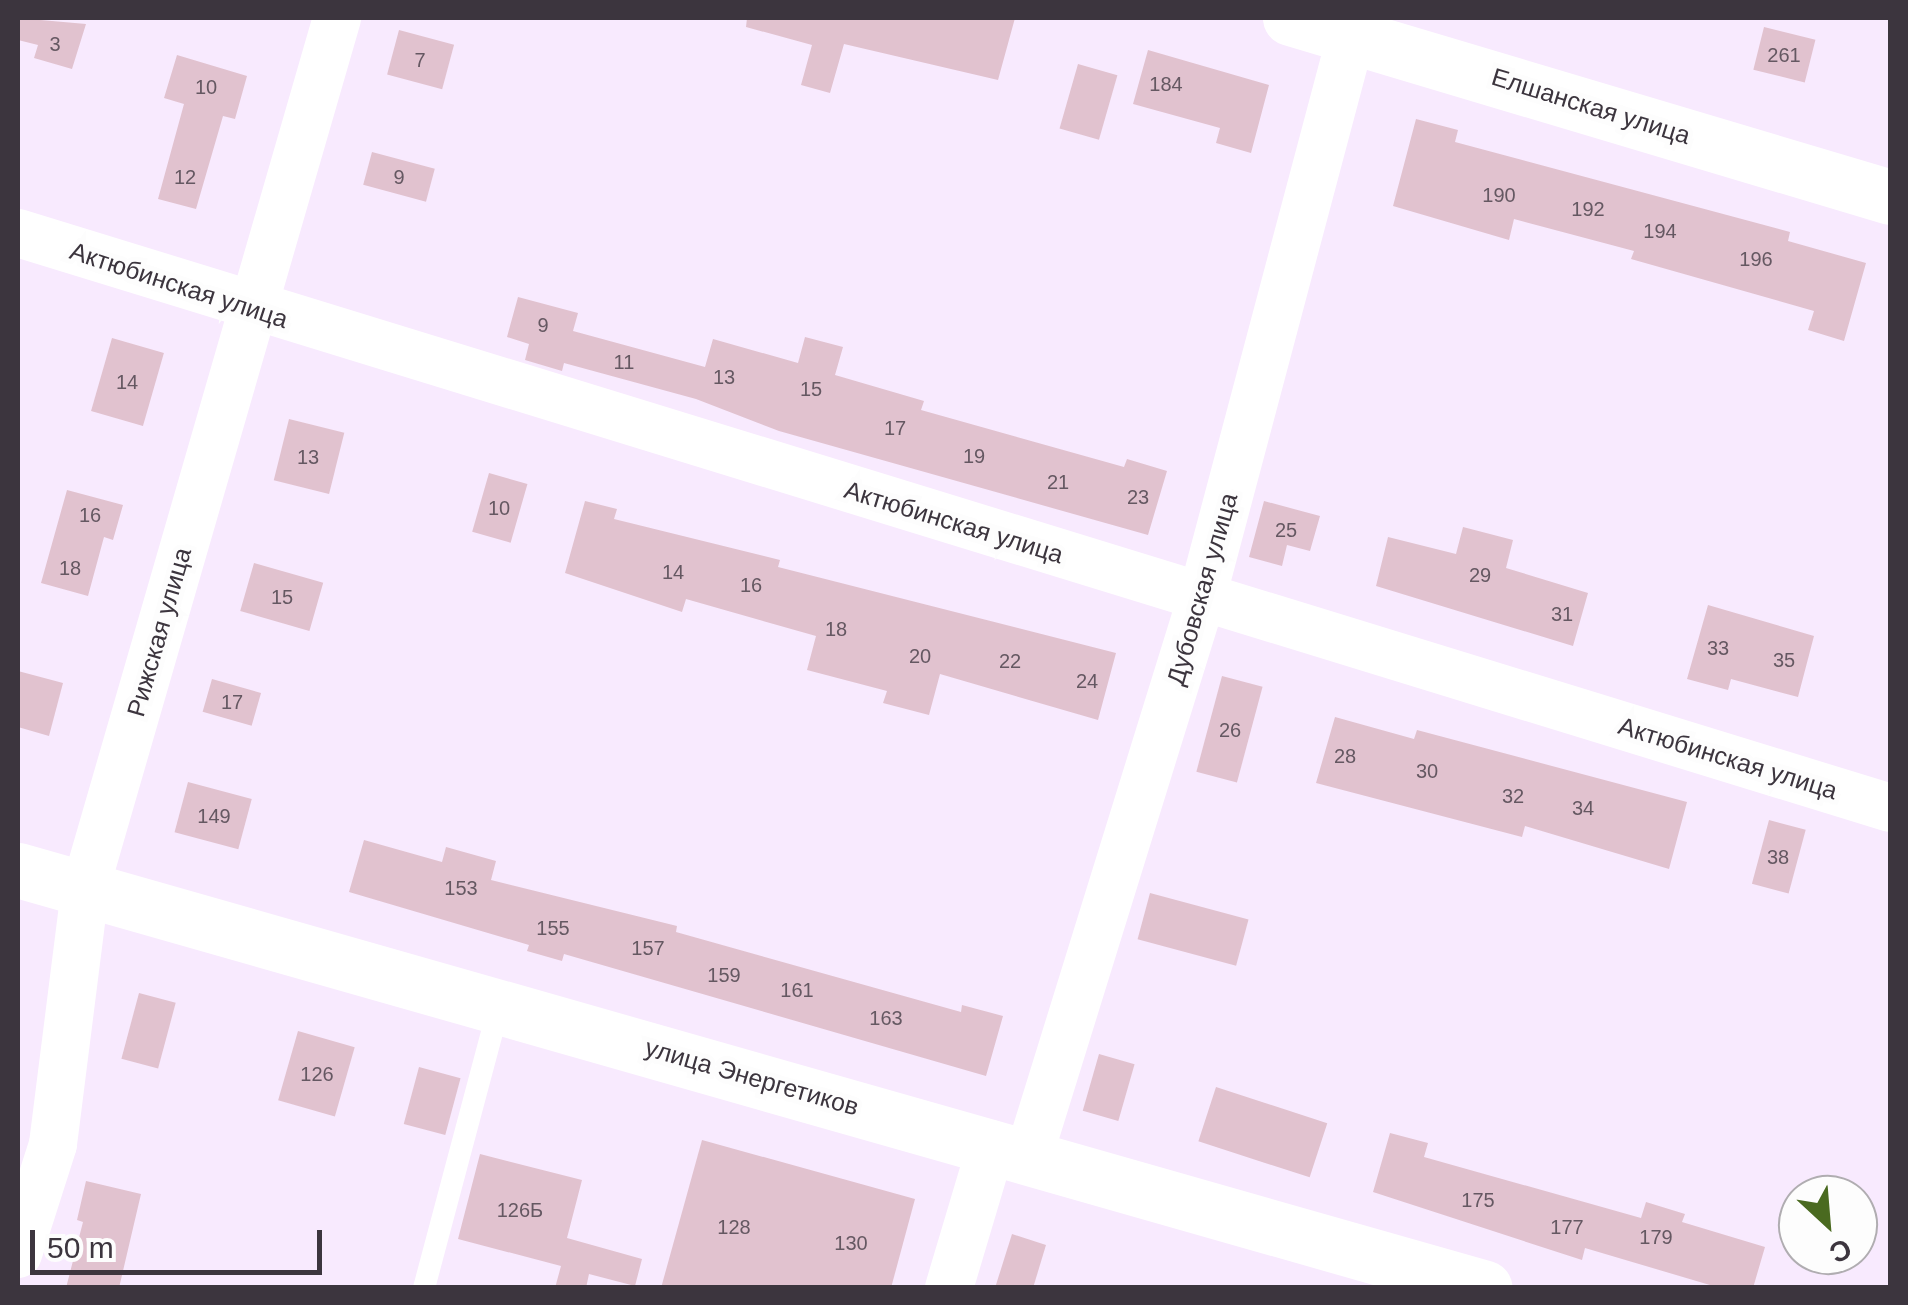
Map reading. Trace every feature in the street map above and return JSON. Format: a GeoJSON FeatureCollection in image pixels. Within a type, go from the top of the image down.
{"type":"FeatureCollection","features":[{"type":"Feature","properties":{"kind":"main road","name":"Елшанская улица"},"geometry":{"type":"LineString","coordinates":[[1290,18],[1354,26],[1890,197]]}},
{"type":"Feature","properties":{"kind":"main road","name":"улица Энергетиков"},"geometry":{"type":"LineString","coordinates":[[18,870],[1486,1288]]}},
{"type":"Feature","properties":{"kind":"street","name":"Рижская улица"},"geometry":{"type":"LineString","coordinates":[[18,1254],[53,1144],[85,889],[337,18]]}},
{"type":"Feature","properties":{"kind":"street","name":"Дубовская улица"},"geometry":{"type":"LineString","coordinates":[[950,1288],[1011,1150],[1202,597],[1354,26]]}},
{"type":"Feature","properties":{"kind":"street","name":"Актюбинская улица"},"geometry":{"type":"LineString","coordinates":[[18,233],[253,310],[1890,808]]}},
{"type":"Feature","properties":{"kind":"lane"},"geometry":{"type":"LineString","coordinates":[[424,1288],[500,1006]]}},
{"type":"Feature","properties":{"kind":"building"},"geometry":{"type":"Polygon","coordinates":[[[18,18],[86,24],[72,69],[34,58],[38,45],[18,40],[18,18]]]}},
{"type":"Feature","properties":{"kind":"building"},"geometry":{"type":"Polygon","coordinates":[[[747,18],[1015,18],[998,80],[844,44],[830,93],[801,85],[812,45],[746,27],[747,18]]]}},
{"type":"Feature","properties":{"kind":"building"},"geometry":{"type":"Polygon","coordinates":[[[1764,27],[1815,40],[1805,83],[1753,70],[1764,27]]]}},
{"type":"Feature","properties":{"kind":"building"},"geometry":{"type":"Polygon","coordinates":[[[399,30],[454,45],[442,89],[387,74],[399,30]]]}},
{"type":"Feature","properties":{"kind":"building"},"geometry":{"type":"Polygon","coordinates":[[[1148,50],[1269,85],[1251,153],[1216,143],[1220,128],[1133,104],[1148,50]]]}},
{"type":"Feature","properties":{"kind":"building"},"geometry":{"type":"Polygon","coordinates":[[[177,55],[247,76],[235,119],[223,116],[196,209],[158,199],[184,104],[164,98],[177,55]]]}},
{"type":"Feature","properties":{"kind":"building"},"geometry":{"type":"Polygon","coordinates":[[[1078,64],[1117,75],[1099,140],[1060,128],[1078,64]]]}},
{"type":"Feature","properties":{"kind":"building"},"geometry":{"type":"Polygon","coordinates":[[[1416,119],[1458,130],[1455,142],[1790,232],[1788,241],[1866,263],[1844,341],[1808,330],[1814,311],[1631,259],[1634,251],[1514,219],[1509,240],[1393,206],[1416,119]]]}},
{"type":"Feature","properties":{"kind":"building"},"geometry":{"type":"Polygon","coordinates":[[[372,152],[435,169],[426,202],[363,185],[372,152]]]}},
{"type":"Feature","properties":{"kind":"building"},"geometry":{"type":"Polygon","coordinates":[[[518,297],[578,313],[573,331],[705,367],[713,339],[798,363],[805,337],[843,347],[835,375],[924,401],[921,410],[1124,467],[1127,459],[1167,471],[1148,535],[779,431],[696,399],[564,363],[562,371],[525,360],[529,344],[507,337],[518,297]]]}},
{"type":"Feature","properties":{"kind":"building"},"geometry":{"type":"Polygon","coordinates":[[[112,338],[164,353],[143,426],[91,411],[112,338]]]}},
{"type":"Feature","properties":{"kind":"building"},"geometry":{"type":"Polygon","coordinates":[[[289,419],[344,433],[329,494],[274,480],[289,419]]]}},
{"type":"Feature","properties":{"kind":"building"},"geometry":{"type":"Polygon","coordinates":[[[489,473],[527,484],[511,543],[472,532],[489,473]]]}},
{"type":"Feature","properties":{"kind":"building"},"geometry":{"type":"Polygon","coordinates":[[[67,490],[123,505],[113,540],[104,537],[88,596],[41,583],[67,490]]]}},
{"type":"Feature","properties":{"kind":"building"},"geometry":{"type":"Polygon","coordinates":[[[585,501],[617,509],[614,519],[780,560],[778,567],[1116,653],[1098,720],[940,674],[929,715],[883,703],[887,691],[807,670],[816,636],[686,599],[682,612],[565,573],[585,501]]]}},
{"type":"Feature","properties":{"kind":"building"},"geometry":{"type":"Polygon","coordinates":[[[1264,501],[1320,516],[1310,551],[1287,545],[1282,566],[1249,557],[1264,501]]]}},
{"type":"Feature","properties":{"kind":"building"},"geometry":{"type":"Polygon","coordinates":[[[1463,527],[1513,540],[1506,568],[1588,593],[1573,646],[1376,586],[1388,537],[1456,554],[1463,527]]]}},
{"type":"Feature","properties":{"kind":"building"},"geometry":{"type":"Polygon","coordinates":[[[254,563],[323,583],[309,631],[240,611],[254,563]]]}},
{"type":"Feature","properties":{"kind":"building"},"geometry":{"type":"Polygon","coordinates":[[[1708,605],[1814,636],[1798,697],[1731,679],[1728,690],[1687,679],[1708,605]]]}},
{"type":"Feature","properties":{"kind":"building"},"geometry":{"type":"Polygon","coordinates":[[[18,671],[63,683],[49,736],[18,727],[18,671]]]}},
{"type":"Feature","properties":{"kind":"building"},"geometry":{"type":"Polygon","coordinates":[[[1222,676],[1263,687],[1237,782],[1196,772],[1222,676]]]}},
{"type":"Feature","properties":{"kind":"building"},"geometry":{"type":"Polygon","coordinates":[[[212,679],[261,693],[252,726],[203,712],[212,679]]]}},
{"type":"Feature","properties":{"kind":"building"},"geometry":{"type":"Polygon","coordinates":[[[1335,717],[1414,739],[1417,730],[1687,802],[1669,869],[1525,826],[1522,837],[1316,783],[1335,717]]]}},
{"type":"Feature","properties":{"kind":"building"},"geometry":{"type":"Polygon","coordinates":[[[188,782],[252,799],[238,849],[175,832],[188,782]]]}},
{"type":"Feature","properties":{"kind":"building"},"geometry":{"type":"Polygon","coordinates":[[[1769,820],[1806,830],[1789,894],[1752,884],[1769,820]]]}},
{"type":"Feature","properties":{"kind":"building"},"geometry":{"type":"Polygon","coordinates":[[[364,840],[442,862],[446,847],[496,861],[491,880],[677,926],[676,932],[961,1012],[962,1005],[1003,1016],[986,1076],[564,954],[562,961],[527,951],[529,945],[349,892],[364,840]]]}},
{"type":"Feature","properties":{"kind":"building"},"geometry":{"type":"Polygon","coordinates":[[[1150,893],[1249,919],[1236,966],[1138,939],[1150,893]]]}},
{"type":"Feature","properties":{"kind":"building"},"geometry":{"type":"Polygon","coordinates":[[[139,993],[176,1003],[158,1069],[121,1059],[139,993]]]}},
{"type":"Feature","properties":{"kind":"building"},"geometry":{"type":"Polygon","coordinates":[[[298,1031],[355,1047],[335,1116],[278,1100],[298,1031]]]}},
{"type":"Feature","properties":{"kind":"building"},"geometry":{"type":"Polygon","coordinates":[[[1099,1054],[1135,1064],[1118,1121],[1083,1111],[1099,1054]]]}},
{"type":"Feature","properties":{"kind":"building"},"geometry":{"type":"Polygon","coordinates":[[[419,1067],[461,1078],[445,1135],[404,1124],[419,1067]]]}},
{"type":"Feature","properties":{"kind":"building"},"geometry":{"type":"Polygon","coordinates":[[[1216,1087],[1327,1123],[1310,1177],[1198,1141],[1216,1087]]]}},
{"type":"Feature","properties":{"kind":"building"},"geometry":{"type":"Polygon","coordinates":[[[1390,1133],[1428,1143],[1424,1157],[1641,1218],[1646,1202],[1685,1214],[1682,1222],[1765,1247],[1753,1288],[1720,1288],[1585,1248],[1582,1260],[1373,1192],[1390,1133]]]}},
{"type":"Feature","properties":{"kind":"building"},"geometry":{"type":"Polygon","coordinates":[[[702,1140],[915,1199],[891,1288],[661,1288],[702,1140]]]}},
{"type":"Feature","properties":{"kind":"building"},"geometry":{"type":"Polygon","coordinates":[[[480,1154],[582,1180],[567,1238],[642,1259],[635,1286],[589,1274],[586,1288],[555,1288],[561,1266],[458,1239],[480,1154]]]}},
{"type":"Feature","properties":{"kind":"building"},"geometry":{"type":"Polygon","coordinates":[[[86,1181],[141,1194],[119,1288],[66,1288],[83,1222],[77,1220],[86,1181]]]}},
{"type":"Feature","properties":{"kind":"building"},"geometry":{"type":"Polygon","coordinates":[[[1012,1234],[1046,1245],[1033,1288],[995,1288],[1012,1234]]]}}]}
